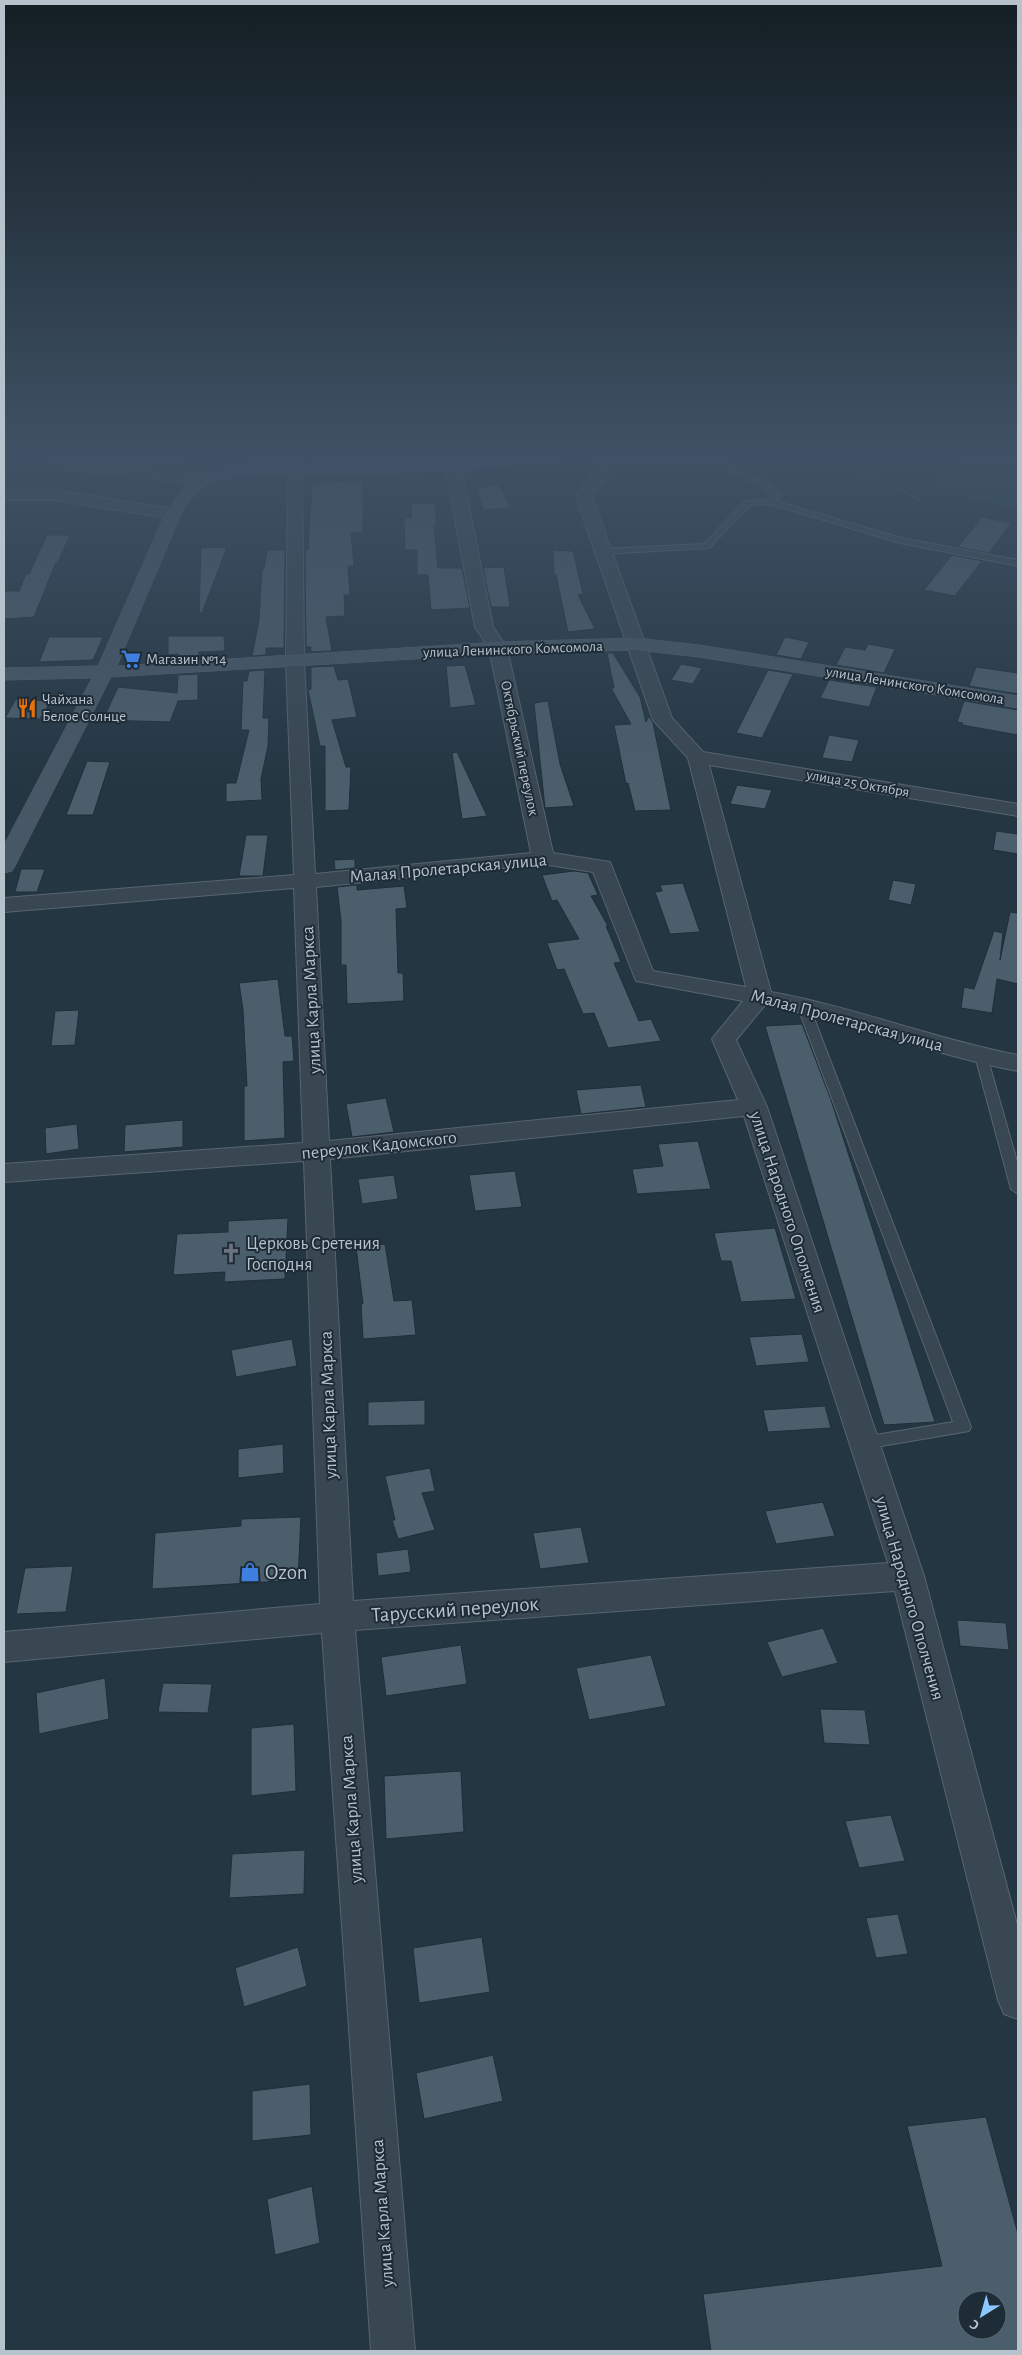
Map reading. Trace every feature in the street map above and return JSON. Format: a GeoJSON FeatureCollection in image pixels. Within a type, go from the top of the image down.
{"type":"FeatureCollection","features":[{"type":"Feature","properties":{"kind":"main road"},"geometry":{"type":"LineString","coordinates":[[4,866],[104,672],[151,567]]}},
{"type":"Feature","properties":{"kind":"main road","name":"улица Ленинского Комсомола"},"geometry":{"type":"LineString","coordinates":[[4,674],[104,672],[498,648],[636,644],[699,651],[1018,702]]}},
{"type":"Feature","properties":{"kind":"street","name":"улица Карла Маркса"},"geometry":{"type":"LineString","coordinates":[[295,567],[295,661],[337,1617],[393,2351]]}},
{"type":"Feature","properties":{"kind":"street","name":"Октябрьский переулок"},"geometry":{"type":"LineString","coordinates":[[472,567],[484,627],[498,648],[543,858]]}},
{"type":"Feature","properties":{"kind":"street"},"geometry":{"type":"LineString","coordinates":[[609,567],[663,720],[697,756],[760,996]]}},
{"type":"Feature","properties":{"kind":"street","name":"улица 25 Октября"},"geometry":{"type":"LineString","coordinates":[[697,756],[1018,810]]}},
{"type":"Feature","properties":{"kind":"street","name":"Малая Пролетарская улица"},"geometry":{"type":"LineString","coordinates":[[4,904],[306,881],[543,858],[602,867],[644,976],[803,1005],[981,1056],[1018,1063]]}},
{"type":"Feature","properties":{"kind":"street","name":"улица Народного Ополчения"},"geometry":{"type":"LineString","coordinates":[[760,996],[724,1039],[754,1107],[908,1576],[1018,2000]]}},
{"type":"Feature","properties":{"kind":"street","name":"переулок Кадомского"},"geometry":{"type":"LineString","coordinates":[[4,1173],[318,1151],[754,1107]]}},
{"type":"Feature","properties":{"kind":"street","name":"Тарусский переулок"},"geometry":{"type":"LineString","coordinates":[[4,1647],[337,1617],[908,1576]]}},
{"type":"Feature","properties":{"kind":"lane"},"geometry":{"type":"LineString","coordinates":[[803,1005],[963,1427],[864,1443]]}},
{"type":"Feature","properties":{"kind":"lane"},"geometry":{"type":"LineString","coordinates":[[981,1056],[1018,1189]]}},
{"type":"Feature","properties":{"kind":"building"},"geometry":{"type":"Polygon","coordinates":[[[32,567],[54,567],[34,617],[4,619],[4,591],[19,591],[26,574],[29,574],[32,567]]]}},
{"type":"Feature","properties":{"kind":"building"},"geometry":{"type":"Polygon","coordinates":[[[200,567],[219,567],[202,613],[199,612],[200,567]]]}},
{"type":"Feature","properties":{"kind":"building"},"geometry":{"type":"Polygon","coordinates":[[[264,567],[285,567],[284,648],[266,648],[266,655],[252,656],[259,620],[262,569],[264,567]]]}},
{"type":"Feature","properties":{"kind":"building"},"geometry":{"type":"Polygon","coordinates":[[[305,567],[348,567],[350,595],[344,595],[345,616],[326,617],[332,651],[311,652],[311,647],[306,647],[305,567]]]}},
{"type":"Feature","properties":{"kind":"building"},"geometry":{"type":"Polygon","coordinates":[[[417,567],[462,568],[470,608],[431,610],[428,575],[417,575],[417,567]]]}},
{"type":"Feature","properties":{"kind":"building"},"geometry":{"type":"Polygon","coordinates":[[[504,567],[510,607],[491,607],[483,568],[504,567]]]}},
{"type":"Feature","properties":{"kind":"building"},"geometry":{"type":"Polygon","coordinates":[[[554,567],[577,567],[583,594],[578,595],[595,629],[568,632],[556,575],[554,575],[554,567]]]}},
{"type":"Feature","properties":{"kind":"building"},"geometry":{"type":"Polygon","coordinates":[[[942,567],[977,567],[955,596],[924,590],[942,567]]]}},
{"type":"Feature","properties":{"kind":"building"},"geometry":{"type":"Polygon","coordinates":[[[168,636],[224,636],[225,651],[199,652],[198,659],[178,660],[178,654],[168,655],[168,636]]]}},
{"type":"Feature","properties":{"kind":"building"},"geometry":{"type":"Polygon","coordinates":[[[49,637],[103,637],[93,660],[39,662],[49,637]]]}},
{"type":"Feature","properties":{"kind":"building"},"geometry":{"type":"Polygon","coordinates":[[[785,637],[809,642],[801,659],[776,655],[785,637]]]}},
{"type":"Feature","properties":{"kind":"building"},"geometry":{"type":"Polygon","coordinates":[[[868,644],[895,649],[884,673],[836,665],[845,647],[865,650],[868,644]]]}},
{"type":"Feature","properties":{"kind":"building"},"geometry":{"type":"Polygon","coordinates":[[[607,653],[613,653],[640,697],[646,722],[649,716],[653,723],[671,810],[635,811],[628,783],[626,784],[614,725],[631,724],[611,688],[614,688],[607,653]]]}},
{"type":"Feature","properties":{"kind":"building"},"geometry":{"type":"Polygon","coordinates":[[[681,664],[702,668],[693,684],[671,680],[681,664]]]}},
{"type":"Feature","properties":{"kind":"building"},"geometry":{"type":"Polygon","coordinates":[[[465,665],[476,705],[450,708],[446,666],[465,665]]]}},
{"type":"Feature","properties":{"kind":"building"},"geometry":{"type":"Polygon","coordinates":[[[334,666],[338,680],[348,679],[357,717],[332,720],[346,767],[351,767],[349,810],[325,811],[325,746],[320,746],[308,690],[311,689],[311,667],[334,666]]]}},
{"type":"Feature","properties":{"kind":"building"},"geometry":{"type":"Polygon","coordinates":[[[976,667],[1018,673],[1018,694],[969,686],[976,667]]]}},
{"type":"Feature","properties":{"kind":"building"},"geometry":{"type":"Polygon","coordinates":[[[265,670],[263,718],[269,718],[268,746],[261,779],[262,800],[226,802],[226,783],[236,783],[249,730],[241,730],[243,681],[247,681],[249,671],[265,670]]]}},
{"type":"Feature","properties":{"kind":"building"},"geometry":{"type":"Polygon","coordinates":[[[768,670],[793,674],[762,738],[736,733],[768,670]]]}},
{"type":"Feature","properties":{"kind":"building"},"geometry":{"type":"Polygon","coordinates":[[[198,674],[198,700],[178,701],[170,722],[103,720],[118,687],[177,693],[178,675],[198,674]]]}},
{"type":"Feature","properties":{"kind":"building"},"geometry":{"type":"Polygon","coordinates":[[[829,680],[877,687],[869,707],[820,698],[829,680]]]}},
{"type":"Feature","properties":{"kind":"building"},"geometry":{"type":"Polygon","coordinates":[[[16,699],[51,701],[40,719],[5,718],[16,699]]]}},
{"type":"Feature","properties":{"kind":"building"},"geometry":{"type":"Polygon","coordinates":[[[548,701],[560,764],[574,806],[545,808],[534,703],[548,701]]]}},
{"type":"Feature","properties":{"kind":"building"},"geometry":{"type":"Polygon","coordinates":[[[964,701],[1018,710],[1018,735],[962,725],[963,723],[957,722],[964,701]]]}},
{"type":"Feature","properties":{"kind":"building"},"geometry":{"type":"Polygon","coordinates":[[[829,735],[859,740],[852,762],[822,758],[829,735]]]}},
{"type":"Feature","properties":{"kind":"building"},"geometry":{"type":"Polygon","coordinates":[[[457,752],[487,816],[462,819],[452,753],[457,752]]]}},
{"type":"Feature","properties":{"kind":"building"},"geometry":{"type":"Polygon","coordinates":[[[87,761],[110,762],[93,815],[66,815],[87,761]]]}},
{"type":"Feature","properties":{"kind":"building"},"geometry":{"type":"Polygon","coordinates":[[[737,785],[772,790],[765,809],[730,804],[737,785]]]}},
{"type":"Feature","properties":{"kind":"building"},"geometry":{"type":"Polygon","coordinates":[[[996,831],[1018,834],[1018,854],[993,850],[996,831]]]}},
{"type":"Feature","properties":{"kind":"building"},"geometry":{"type":"Polygon","coordinates":[[[246,835],[268,835],[263,876],[239,876],[246,835]]]}},
{"type":"Feature","properties":{"kind":"building"},"geometry":{"type":"Polygon","coordinates":[[[355,859],[355,868],[335,870],[334,860],[355,859]]]}},
{"type":"Feature","properties":{"kind":"building"},"geometry":{"type":"Polygon","coordinates":[[[21,869],[45,869],[37,892],[15,892],[21,869]]]}},
{"type":"Feature","properties":{"kind":"building"},"geometry":{"type":"Polygon","coordinates":[[[574,871],[588,873],[598,895],[591,896],[608,926],[606,926],[621,962],[614,963],[639,1021],[651,1019],[661,1041],[608,1048],[594,1013],[583,1014],[564,969],[557,970],[547,943],[579,939],[557,900],[552,901],[542,875],[574,871]]]}},
{"type":"Feature","properties":{"kind":"building"},"geometry":{"type":"Polygon","coordinates":[[[893,880],[916,884],[911,905],[888,900],[893,880]]]}},
{"type":"Feature","properties":{"kind":"building"},"geometry":{"type":"Polygon","coordinates":[[[683,883],[700,932],[670,934],[655,892],[662,891],[660,885],[683,883]]]}},
{"type":"Feature","properties":{"kind":"building"},"geometry":{"type":"Polygon","coordinates":[[[357,885],[357,890],[404,886],[407,908],[396,909],[398,973],[403,973],[404,1001],[347,1004],[346,965],[341,965],[341,921],[337,887],[357,885]]]}},
{"type":"Feature","properties":{"kind":"building"},"geometry":{"type":"Polygon","coordinates":[[[1010,912],[1018,913],[1018,984],[997,979],[992,1013],[961,1008],[964,987],[974,989],[994,931],[1003,933],[1000,960],[1010,912]]]}},
{"type":"Feature","properties":{"kind":"building"},"geometry":{"type":"Polygon","coordinates":[[[278,979],[285,1036],[292,1036],[294,1061],[283,1062],[285,1138],[244,1141],[244,1086],[247,1086],[243,1010],[239,983],[278,979]]]}},
{"type":"Feature","properties":{"kind":"building"},"geometry":{"type":"Polygon","coordinates":[[[79,1010],[75,1045],[51,1046],[55,1011],[79,1010]]]}},
{"type":"Feature","properties":{"kind":"building"},"geometry":{"type":"Polygon","coordinates":[[[802,1024],[831,1100],[935,1422],[884,1425],[765,1026],[802,1024]]]}},
{"type":"Feature","properties":{"kind":"building"},"geometry":{"type":"Polygon","coordinates":[[[641,1085],[646,1107],[581,1114],[576,1090],[641,1085]]]}},
{"type":"Feature","properties":{"kind":"building"},"geometry":{"type":"Polygon","coordinates":[[[386,1098],[394,1132],[352,1137],[346,1104],[386,1098]]]}},
{"type":"Feature","properties":{"kind":"building"},"geometry":{"type":"Polygon","coordinates":[[[183,1120],[183,1147],[124,1152],[125,1125],[183,1120]]]}},
{"type":"Feature","properties":{"kind":"building"},"geometry":{"type":"Polygon","coordinates":[[[77,1124],[79,1149],[46,1154],[45,1128],[77,1124]]]}},
{"type":"Feature","properties":{"kind":"building"},"geometry":{"type":"Polygon","coordinates":[[[698,1141],[711,1189],[637,1194],[632,1169],[663,1166],[658,1144],[698,1141]]]}},
{"type":"Feature","properties":{"kind":"building"},"geometry":{"type":"Polygon","coordinates":[[[515,1171],[522,1207],[475,1211],[469,1175],[515,1171]]]}},
{"type":"Feature","properties":{"kind":"building"},"geometry":{"type":"Polygon","coordinates":[[[394,1175],[398,1199],[362,1204],[358,1179],[394,1175]]]}},
{"type":"Feature","properties":{"kind":"building","name":"Церковь Сретения Господня"},"geometry":{"type":"Polygon","coordinates":[[[288,1218],[285,1279],[224,1282],[225,1272],[173,1275],[177,1234],[228,1232],[228,1221],[288,1218]]]}},
{"type":"Feature","properties":{"kind":"building"},"geometry":{"type":"Polygon","coordinates":[[[775,1228],[796,1299],[741,1302],[731,1261],[721,1261],[714,1233],[775,1228]]]}},
{"type":"Feature","properties":{"kind":"building"},"geometry":{"type":"Polygon","coordinates":[[[385,1244],[394,1301],[412,1300],[416,1335],[363,1339],[361,1304],[363,1304],[356,1247],[385,1244]]]}},
{"type":"Feature","properties":{"kind":"building"},"geometry":{"type":"Polygon","coordinates":[[[802,1334],[809,1362],[756,1366],[749,1337],[802,1334]]]}},
{"type":"Feature","properties":{"kind":"building"},"geometry":{"type":"Polygon","coordinates":[[[292,1339],[297,1366],[236,1377],[231,1350],[292,1339]]]}},
{"type":"Feature","properties":{"kind":"building"},"geometry":{"type":"Polygon","coordinates":[[[425,1400],[425,1425],[368,1426],[368,1402],[425,1400]]]}},
{"type":"Feature","properties":{"kind":"building"},"geometry":{"type":"Polygon","coordinates":[[[825,1406],[831,1428],[768,1432],[763,1410],[825,1406]]]}},
{"type":"Feature","properties":{"kind":"building"},"geometry":{"type":"Polygon","coordinates":[[[283,1444],[284,1473],[238,1478],[238,1449],[283,1444]]]}},
{"type":"Feature","properties":{"kind":"building"},"geometry":{"type":"Polygon","coordinates":[[[430,1468],[435,1491],[422,1493],[435,1530],[398,1539],[392,1520],[395,1520],[385,1476],[430,1468]]]}},
{"type":"Feature","properties":{"kind":"building"},"geometry":{"type":"Polygon","coordinates":[[[823,1502],[835,1536],[776,1544],[765,1511],[823,1502]]]}},
{"type":"Feature","properties":{"kind":"building"},"geometry":{"type":"Polygon","coordinates":[[[301,1517],[298,1580],[152,1589],[155,1533],[241,1526],[241,1519],[301,1517]]]}},
{"type":"Feature","properties":{"kind":"building"},"geometry":{"type":"Polygon","coordinates":[[[581,1527],[589,1563],[540,1569],[533,1533],[581,1527]]]}},
{"type":"Feature","properties":{"kind":"building"},"geometry":{"type":"Polygon","coordinates":[[[408,1549],[411,1572],[378,1576],[376,1553],[408,1549]]]}},
{"type":"Feature","properties":{"kind":"building"},"geometry":{"type":"Polygon","coordinates":[[[73,1566],[66,1612],[16,1614],[25,1568],[73,1566]]]}},
{"type":"Feature","properties":{"kind":"building"},"geometry":{"type":"Polygon","coordinates":[[[957,1620],[1006,1623],[1009,1650],[960,1646],[957,1620]]]}},
{"type":"Feature","properties":{"kind":"building"},"geometry":{"type":"Polygon","coordinates":[[[823,1628],[838,1663],[782,1677],[767,1642],[823,1628]]]}},
{"type":"Feature","properties":{"kind":"building"},"geometry":{"type":"Polygon","coordinates":[[[461,1645],[467,1684],[386,1696],[381,1657],[461,1645]]]}},
{"type":"Feature","properties":{"kind":"building"},"geometry":{"type":"Polygon","coordinates":[[[651,1655],[666,1706],[589,1720],[576,1668],[651,1655]]]}},
{"type":"Feature","properties":{"kind":"building"},"geometry":{"type":"Polygon","coordinates":[[[105,1678],[109,1719],[39,1734],[36,1693],[105,1678]]]}},
{"type":"Feature","properties":{"kind":"building"},"geometry":{"type":"Polygon","coordinates":[[[163,1683],[212,1684],[208,1713],[158,1712],[163,1683]]]}},
{"type":"Feature","properties":{"kind":"building"},"geometry":{"type":"Polygon","coordinates":[[[820,1709],[865,1710],[870,1745],[824,1743],[820,1709]]]}},
{"type":"Feature","properties":{"kind":"building"},"geometry":{"type":"Polygon","coordinates":[[[294,1724],[296,1791],[251,1796],[251,1728],[294,1724]]]}},
{"type":"Feature","properties":{"kind":"building"},"geometry":{"type":"Polygon","coordinates":[[[461,1771],[464,1832],[386,1839],[384,1776],[461,1771]]]}},
{"type":"Feature","properties":{"kind":"building"},"geometry":{"type":"Polygon","coordinates":[[[891,1815],[905,1861],[859,1868],[845,1821],[891,1815]]]}},
{"type":"Feature","properties":{"kind":"building"},"geometry":{"type":"Polygon","coordinates":[[[305,1850],[304,1894],[229,1898],[232,1854],[305,1850]]]}},
{"type":"Feature","properties":{"kind":"building"},"geometry":{"type":"Polygon","coordinates":[[[898,1914],[908,1954],[876,1958],[866,1918],[898,1914]]]}},
{"type":"Feature","properties":{"kind":"building"},"geometry":{"type":"Polygon","coordinates":[[[482,1937],[490,1992],[419,2003],[413,1948],[482,1937]]]}},
{"type":"Feature","properties":{"kind":"building"},"geometry":{"type":"Polygon","coordinates":[[[298,1947],[307,1986],[244,2007],[235,1968],[298,1947]]]}},
{"type":"Feature","properties":{"kind":"building"},"geometry":{"type":"Polygon","coordinates":[[[493,2055],[503,2101],[424,2119],[416,2073],[493,2055]]]}},
{"type":"Feature","properties":{"kind":"building"},"geometry":{"type":"Polygon","coordinates":[[[310,2084],[311,2135],[252,2141],[252,2091],[310,2084]]]}},
{"type":"Feature","properties":{"kind":"building"},"geometry":{"type":"Polygon","coordinates":[[[986,2117],[1018,2234],[1018,2351],[711,2351],[703,2294],[942,2266],[907,2126],[986,2117]]]}},
{"type":"Feature","properties":{"kind":"building"},"geometry":{"type":"Polygon","coordinates":[[[312,2186],[320,2243],[275,2255],[267,2199],[312,2186]]]}},
{"type":"Feature","properties":{"kind":"place","name":"Магазин №14"},"geometry":{"type":"Point","coordinates":[131,659]}},
{"type":"Feature","properties":{"kind":"place","name":"Чайхана Белое Солнце"},"geometry":{"type":"Point","coordinates":[27,708]}},
{"type":"Feature","properties":{"kind":"place","name":"Церковь Сретения Господня"},"geometry":{"type":"Point","coordinates":[231,1253]}},
{"type":"Feature","properties":{"kind":"place","name":"Ozon"},"geometry":{"type":"Point","coordinates":[250,1572]}}]}
